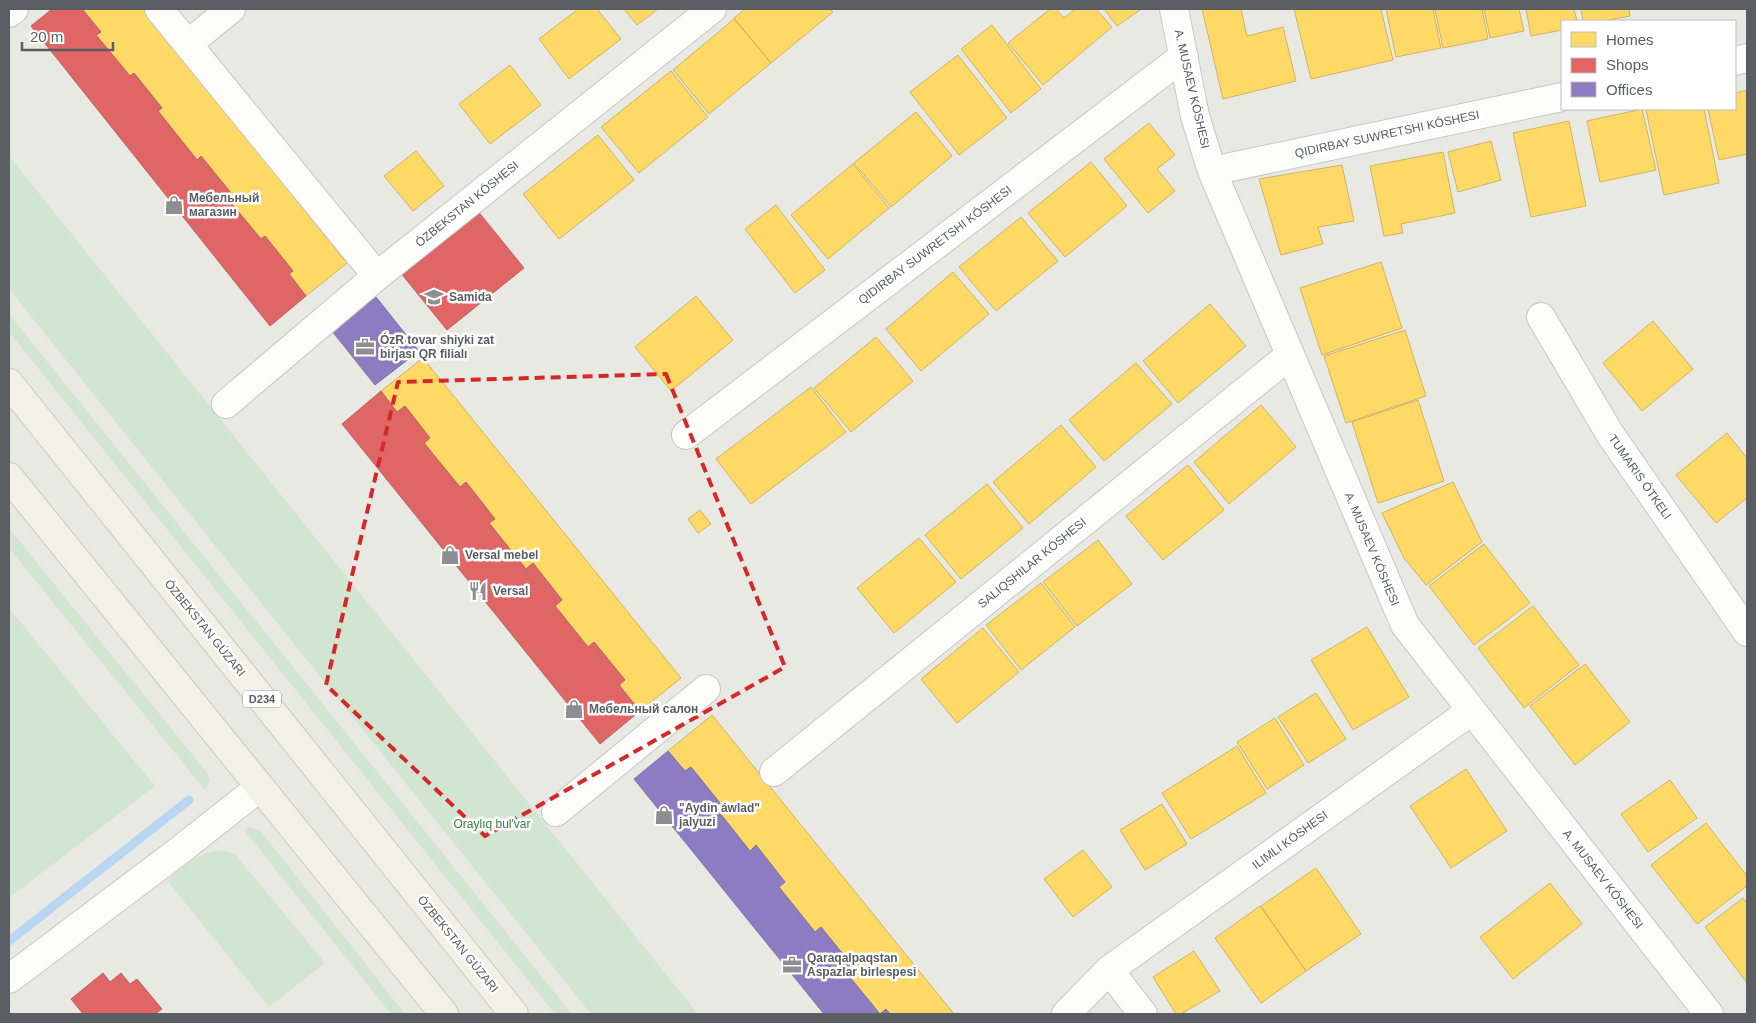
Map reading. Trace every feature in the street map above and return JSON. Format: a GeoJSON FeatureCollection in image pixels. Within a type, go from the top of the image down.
{"type":"FeatureCollection","features":[{"type":"Feature","properties":{"kind":"main road","name":"D234"},"geometry":{"type":"LineString","coordinates":[[9,383],[514,1014]]}},
{"type":"Feature","properties":{"kind":"main road"},"geometry":{"type":"LineString","coordinates":[[9,477],[444,1014]]}},
{"type":"Feature","properties":{"kind":"street"},"geometry":{"type":"LineString","coordinates":[[9,13],[14,9]]}},
{"type":"Feature","properties":{"kind":"street"},"geometry":{"type":"LineString","coordinates":[[159,9],[377,276]]}},
{"type":"Feature","properties":{"kind":"street"},"geometry":{"type":"LineString","coordinates":[[188,44],[231,9]]}},
{"type":"Feature","properties":{"kind":"street","name":"ÓZBEKSTAN KÓSHESI"},"geometry":{"type":"LineString","coordinates":[[226,404],[377,276],[712,9]]}},
{"type":"Feature","properties":{"kind":"street","name":"A. MUSAEV KÓSHESI"},"geometry":{"type":"LineString","coordinates":[[1174,9],[1196,116],[1212,171],[1405,626],[1709,1014]]}},
{"type":"Feature","properties":{"kind":"street"},"geometry":{"type":"LineString","coordinates":[[686,435],[1184,56]]}},
{"type":"Feature","properties":{"kind":"street"},"geometry":{"type":"LineString","coordinates":[[1212,171],[1561,97]]}},
{"type":"Feature","properties":{"kind":"street","name":"TUMARIS ÓTKELI"},"geometry":{"type":"LineString","coordinates":[[1541,317],[1610,434],[1747,632]]}},
{"type":"Feature","properties":{"kind":"street"},"geometry":{"type":"LineString","coordinates":[[774,772],[1290,355]]}},
{"type":"Feature","properties":{"kind":"street"},"geometry":{"type":"LineString","coordinates":[[556,812],[706,689]]}},
{"type":"Feature","properties":{"kind":"street","name":"ILIMLI KÓSHESI"},"geometry":{"type":"LineString","coordinates":[[1066,1014],[1109,970],[1471,711]]}},
{"type":"Feature","properties":{"kind":"street"},"geometry":{"type":"LineString","coordinates":[[9,979],[175,854],[260,786]]}},
{"type":"Feature","properties":{"kind":"street"},"geometry":{"type":"LineString","coordinates":[[1109,970],[1143,1014]]}},
{"type":"Feature","properties":{"kind":"highlighted area"},"geometry":{"type":"Polygon","coordinates":[[[666,374],[785,667],[485,836],[326,685],[398,382],[666,374]]]}},
{"type":"Feature","properties":{"kind":"green space","name":"Oraylıq bul'var"},"geometry":{"type":"Polygon","coordinates":[[[9,156],[698,1014],[591,1014],[9,289],[9,156]]]}},
{"type":"Feature","properties":{"kind":"green space"},"geometry":{"type":"Polygon","coordinates":[[[9,314],[572,1014],[555,1014],[9,332],[9,314]]]}},
{"type":"Feature","properties":{"kind":"green space"},"geometry":{"type":"Polygon","coordinates":[[[9,528],[208,774],[210,780],[205,790],[9,548],[9,528]]]}},
{"type":"Feature","properties":{"kind":"green space"},"geometry":{"type":"Polygon","coordinates":[[[9,608],[155,786],[9,898],[9,608]]]}},
{"type":"Feature","properties":{"kind":"green space"},"geometry":{"type":"Polygon","coordinates":[[[250,827],[260,830],[405,1014],[391,1014],[244,830],[250,827]]]}},
{"type":"Feature","properties":{"kind":"green space"},"geometry":{"type":"Polygon","coordinates":[[[223,850],[235,854],[325,963],[269,1007],[167,880],[199,856],[223,850]]]}},
{"type":"Feature","properties":{"kind":"building: Homes"},"geometry":{"type":"Polygon","coordinates":[[[82,9],[143,9],[347,263],[306,296],[289,274],[293,271],[265,236],[261,239],[226,197],[231,193],[201,156],[197,160],[158,111],[162,108],[134,73],[130,76],[96,35],[101,32],[82,9]]]}},
{"type":"Feature","properties":{"kind":"building: Homes"},"geometry":{"type":"Polygon","coordinates":[[[578,9],[597,9],[621,39],[569,79],[539,39],[578,9]]]}},
{"type":"Feature","properties":{"kind":"building: Homes"},"geometry":{"type":"Polygon","coordinates":[[[624,9],[658,9],[637,25],[624,9]]]}},
{"type":"Feature","properties":{"kind":"building: Homes"},"geometry":{"type":"Polygon","coordinates":[[[745,9],[830,9],[833,12],[771,63],[734,18],[745,9]]]}},
{"type":"Feature","properties":{"kind":"building: Homes"},"geometry":{"type":"Polygon","coordinates":[[[1050,9],[1056,9],[1064,18],[1075,9],[1096,9],[1112,27],[1043,85],[1008,43],[1050,9]]]}},
{"type":"Feature","properties":{"kind":"building: Homes"},"geometry":{"type":"Polygon","coordinates":[[[1104,9],[1140,9],[1140,10],[1117,26],[1104,9]]]}},
{"type":"Feature","properties":{"kind":"building: Homes"},"geometry":{"type":"Polygon","coordinates":[[[1202,9],[1241,9],[1247,36],[1283,27],[1296,81],[1223,99],[1202,9]]]}},
{"type":"Feature","properties":{"kind":"building: Homes"},"geometry":{"type":"Polygon","coordinates":[[[1294,9],[1381,9],[1393,60],[1311,79],[1294,9]]]}},
{"type":"Feature","properties":{"kind":"building: Homes"},"geometry":{"type":"Polygon","coordinates":[[[1386,9],[1433,9],[1441,48],[1396,57],[1386,9]]]}},
{"type":"Feature","properties":{"kind":"building: Homes"},"geometry":{"type":"Polygon","coordinates":[[[1435,9],[1482,9],[1488,39],[1443,48],[1435,9]]]}},
{"type":"Feature","properties":{"kind":"building: Homes"},"geometry":{"type":"Polygon","coordinates":[[[1484,9],[1519,9],[1524,31],[1490,38],[1484,9]]]}},
{"type":"Feature","properties":{"kind":"building: Homes"},"geometry":{"type":"Polygon","coordinates":[[[1526,9],[1574,9],[1577,20],[1561,20],[1561,30],[1531,36],[1526,9]]]}},
{"type":"Feature","properties":{"kind":"building: Homes"},"geometry":{"type":"Polygon","coordinates":[[[1581,9],[1629,9],[1630,16],[1608,20],[1583,20],[1581,9]]]}},
{"type":"Feature","properties":{"kind":"building: Homes"},"geometry":{"type":"Polygon","coordinates":[[[734,19],[771,63],[709,114],[673,70],[734,19]]]}},
{"type":"Feature","properties":{"kind":"building: Homes"},"geometry":{"type":"Polygon","coordinates":[[[992,25],[1041,89],[1011,113],[961,49],[992,25]]]}},
{"type":"Feature","properties":{"kind":"building: Homes"},"geometry":{"type":"Polygon","coordinates":[[[958,55],[1007,118],[959,155],[910,92],[958,55]]]}},
{"type":"Feature","properties":{"kind":"building: Homes"},"geometry":{"type":"Polygon","coordinates":[[[510,65],[541,105],[490,144],[459,104],[510,65]]]}},
{"type":"Feature","properties":{"kind":"building: Homes"},"geometry":{"type":"Polygon","coordinates":[[[671,71],[708,117],[639,173],[601,127],[671,71]]]}},
{"type":"Feature","properties":{"kind":"building: Homes"},"geometry":{"type":"Polygon","coordinates":[[[1747,90],[1747,154],[1719,160],[1708,110],[1736,110],[1736,93],[1747,90]]]}},
{"type":"Feature","properties":{"kind":"building: Homes"},"geometry":{"type":"Polygon","coordinates":[[[1642,110],[1656,170],[1600,182],[1587,121],[1642,110]]]}},
{"type":"Feature","properties":{"kind":"building: Homes"},"geometry":{"type":"Polygon","coordinates":[[[1646,110],[1704,110],[1719,183],[1664,195],[1646,110]]]}},
{"type":"Feature","properties":{"kind":"building: Homes"},"geometry":{"type":"Polygon","coordinates":[[[916,112],[952,156],[891,207],[854,163],[916,112]]]}},
{"type":"Feature","properties":{"kind":"building: Homes"},"geometry":{"type":"Polygon","coordinates":[[[1569,121],[1586,206],[1531,217],[1513,133],[1569,121]]]}},
{"type":"Feature","properties":{"kind":"building: Homes"},"geometry":{"type":"Polygon","coordinates":[[[1149,123],[1175,155],[1157,169],[1175,191],[1148,213],[1104,159],[1149,123]]]}},
{"type":"Feature","properties":{"kind":"building: Homes"},"geometry":{"type":"Polygon","coordinates":[[[598,135],[634,180],[559,239],[523,194],[598,135]]]}},
{"type":"Feature","properties":{"kind":"building: Homes"},"geometry":{"type":"Polygon","coordinates":[[[1491,141],[1501,180],[1458,192],[1448,152],[1491,141]]]}},
{"type":"Feature","properties":{"kind":"building: Homes"},"geometry":{"type":"Polygon","coordinates":[[[416,151],[444,186],[413,211],[384,176],[416,151]]]}},
{"type":"Feature","properties":{"kind":"building: Homes"},"geometry":{"type":"Polygon","coordinates":[[[1443,152],[1455,213],[1401,224],[1403,233],[1384,236],[1370,166],[1443,152]]]}},
{"type":"Feature","properties":{"kind":"building: Homes"},"geometry":{"type":"Polygon","coordinates":[[[1091,162],[1127,206],[1065,257],[1028,213],[1091,162]]]}},
{"type":"Feature","properties":{"kind":"building: Homes"},"geometry":{"type":"Polygon","coordinates":[[[853,164],[889,208],[828,259],[791,215],[853,164]]]}},
{"type":"Feature","properties":{"kind":"building: Homes"},"geometry":{"type":"Polygon","coordinates":[[[1342,165],[1354,221],[1318,227],[1323,244],[1281,255],[1259,179],[1342,165]]]}},
{"type":"Feature","properties":{"kind":"building: Homes"},"geometry":{"type":"Polygon","coordinates":[[[776,205],[825,270],[795,293],[745,229],[776,205]]]}},
{"type":"Feature","properties":{"kind":"building: Homes"},"geometry":{"type":"Polygon","coordinates":[[[1021,217],[1058,261],[996,311],[959,267],[1021,217]]]}},
{"type":"Feature","properties":{"kind":"building: Homes"},"geometry":{"type":"Polygon","coordinates":[[[1381,262],[1402,328],[1322,355],[1300,288],[1381,262]]]}},
{"type":"Feature","properties":{"kind":"building: Homes"},"geometry":{"type":"Polygon","coordinates":[[[953,272],[989,314],[921,371],[886,329],[953,272]]]}},
{"type":"Feature","properties":{"kind":"building: Homes"},"geometry":{"type":"Polygon","coordinates":[[[696,296],[733,340],[671,391],[635,347],[696,296]]]}},
{"type":"Feature","properties":{"kind":"building: Homes"},"geometry":{"type":"Polygon","coordinates":[[[1210,304],[1246,346],[1178,403],[1143,361],[1210,304]]]}},
{"type":"Feature","properties":{"kind":"building: Homes"},"geometry":{"type":"Polygon","coordinates":[[[1653,321],[1693,369],[1642,411],[1603,363],[1653,321]]]}},
{"type":"Feature","properties":{"kind":"building: Homes"},"geometry":{"type":"Polygon","coordinates":[[[1405,330],[1426,396],[1346,423],[1324,356],[1405,330]]]}},
{"type":"Feature","properties":{"kind":"building: Homes"},"geometry":{"type":"Polygon","coordinates":[[[876,337],[913,381],[851,432],[814,388],[876,337]]]}},
{"type":"Feature","properties":{"kind":"building: Homes"},"geometry":{"type":"Polygon","coordinates":[[[423,358],[681,678],[640,711],[619,685],[625,680],[594,642],[588,647],[555,606],[562,600],[533,563],[526,569],[489,523],[495,519],[466,482],[460,487],[424,443],[430,438],[405,406],[397,412],[381,391],[423,358]]]}},
{"type":"Feature","properties":{"kind":"building: Homes"},"geometry":{"type":"Polygon","coordinates":[[[1136,363],[1172,404],[1104,461],[1069,420],[1136,363]]]}},
{"type":"Feature","properties":{"kind":"building: Homes"},"geometry":{"type":"Polygon","coordinates":[[[811,387],[846,432],[751,504],[716,459],[811,387]]]}},
{"type":"Feature","properties":{"kind":"building: Homes"},"geometry":{"type":"Polygon","coordinates":[[[1418,400],[1444,481],[1378,503],[1352,422],[1418,400]]]}},
{"type":"Feature","properties":{"kind":"building: Homes"},"geometry":{"type":"Polygon","coordinates":[[[1261,405],[1296,447],[1229,504],[1194,462],[1261,405]]]}},
{"type":"Feature","properties":{"kind":"building: Homes"},"geometry":{"type":"Polygon","coordinates":[[[1061,425],[1096,467],[1029,524],[993,482],[1061,425]]]}},
{"type":"Feature","properties":{"kind":"building: Homes"},"geometry":{"type":"Polygon","coordinates":[[[1727,433],[1747,458],[1747,498],[1716,523],[1676,475],[1727,433]]]}},
{"type":"Feature","properties":{"kind":"building: Homes"},"geometry":{"type":"Polygon","coordinates":[[[1188,465],[1224,510],[1163,560],[1126,516],[1188,465]]]}},
{"type":"Feature","properties":{"kind":"building: Homes"},"geometry":{"type":"Polygon","coordinates":[[[1453,482],[1482,542],[1426,585],[1404,558],[1382,513],[1453,482]]]}},
{"type":"Feature","properties":{"kind":"building: Homes"},"geometry":{"type":"Polygon","coordinates":[[[987,484],[1023,528],[961,579],[925,535],[987,484]]]}},
{"type":"Feature","properties":{"kind":"building: Homes"},"geometry":{"type":"Polygon","coordinates":[[[700,510],[711,524],[698,533],[688,519],[700,510]]]}},
{"type":"Feature","properties":{"kind":"building: Homes"},"geometry":{"type":"Polygon","coordinates":[[[919,538],[956,582],[894,633],[857,588],[919,538]]]}},
{"type":"Feature","properties":{"kind":"building: Homes"},"geometry":{"type":"Polygon","coordinates":[[[1098,540],[1132,584],[1077,626],[1043,582],[1098,540]]]}},
{"type":"Feature","properties":{"kind":"building: Homes"},"geometry":{"type":"Polygon","coordinates":[[[1484,544],[1530,603],[1474,645],[1429,586],[1484,544]]]}},
{"type":"Feature","properties":{"kind":"building: Homes"},"geometry":{"type":"Polygon","coordinates":[[[1041,583],[1075,627],[1021,670],[986,625],[1041,583]]]}},
{"type":"Feature","properties":{"kind":"building: Homes"},"geometry":{"type":"Polygon","coordinates":[[[1533,606],[1579,665],[1524,708],[1478,648],[1533,606]]]}},
{"type":"Feature","properties":{"kind":"building: Homes"},"geometry":{"type":"Polygon","coordinates":[[[1367,627],[1409,697],[1353,730],[1311,660],[1367,627]]]}},
{"type":"Feature","properties":{"kind":"building: Homes"},"geometry":{"type":"Polygon","coordinates":[[[983,628],[1019,672],[957,723],[921,679],[983,628]]]}},
{"type":"Feature","properties":{"kind":"building: Homes"},"geometry":{"type":"Polygon","coordinates":[[[1585,664],[1630,722],[1575,765],[1530,706],[1585,664]]]}},
{"type":"Feature","properties":{"kind":"building: Homes"},"geometry":{"type":"Polygon","coordinates":[[[1316,693],[1346,739],[1308,763],[1278,717],[1316,693]]]}},
{"type":"Feature","properties":{"kind":"building: Homes"},"geometry":{"type":"Polygon","coordinates":[[[712,715],[954,1014],[890,1014],[886,1009],[880,1014],[844,970],[851,964],[821,927],[815,932],[779,887],[785,882],[756,845],[750,851],[715,807],[720,803],[691,767],[685,771],[668,751],[712,715]]]}},
{"type":"Feature","properties":{"kind":"building: Homes"},"geometry":{"type":"Polygon","coordinates":[[[1275,718],[1304,765],[1267,789],[1237,742],[1275,718]]]}},
{"type":"Feature","properties":{"kind":"building: Homes"},"geometry":{"type":"Polygon","coordinates":[[[1237,746],[1266,793],[1191,839],[1162,793],[1237,746]]]}},
{"type":"Feature","properties":{"kind":"building: Homes"},"geometry":{"type":"Polygon","coordinates":[[[1466,769],[1507,831],[1451,868],[1410,806],[1466,769]]]}},
{"type":"Feature","properties":{"kind":"building: Homes"},"geometry":{"type":"Polygon","coordinates":[[[1670,780],[1697,818],[1648,852],[1621,814],[1670,780]]]}},
{"type":"Feature","properties":{"kind":"building: Homes"},"geometry":{"type":"Polygon","coordinates":[[[1162,804],[1187,844],[1145,870],[1120,830],[1162,804]]]}},
{"type":"Feature","properties":{"kind":"building: Homes"},"geometry":{"type":"Polygon","coordinates":[[[1706,823],[1747,876],[1747,886],[1697,924],[1651,865],[1706,823]]]}},
{"type":"Feature","properties":{"kind":"building: Homes"},"geometry":{"type":"Polygon","coordinates":[[[1083,850],[1112,887],[1073,917],[1044,879],[1083,850]]]}},
{"type":"Feature","properties":{"kind":"building: Homes"},"geometry":{"type":"Polygon","coordinates":[[[1316,868],[1361,934],[1306,971],[1261,906],[1316,868]]]}},
{"type":"Feature","properties":{"kind":"building: Homes"},"geometry":{"type":"Polygon","coordinates":[[[1550,883],[1582,924],[1513,979],[1480,937],[1550,883]]]}},
{"type":"Feature","properties":{"kind":"building: Homes"},"geometry":{"type":"Polygon","coordinates":[[[1743,898],[1747,903],[1747,983],[1705,927],[1743,898]]]}},
{"type":"Feature","properties":{"kind":"building: Homes"},"geometry":{"type":"Polygon","coordinates":[[[1260,906],[1306,971],[1261,1003],[1215,938],[1260,906]]]}},
{"type":"Feature","properties":{"kind":"building: Homes"},"geometry":{"type":"Polygon","coordinates":[[[1194,951],[1220,991],[1181,1014],[1176,1014],[1153,977],[1194,951]]]}},
{"type":"Feature","properties":{"kind":"building: Shops"},"geometry":{"type":"Polygon","coordinates":[[[52,9],[82,9],[101,32],[96,35],[130,76],[134,73],[162,108],[158,111],[197,160],[201,156],[231,193],[226,197],[261,239],[265,236],[293,271],[289,274],[306,296],[270,326],[31,26],[52,9]]]}},
{"type":"Feature","properties":{"kind":"building: Shops"},"geometry":{"type":"Polygon","coordinates":[[[477,210],[524,268],[447,330],[400,272],[477,210]]]}},
{"type":"Feature","properties":{"kind":"building: Shops"},"geometry":{"type":"Polygon","coordinates":[[[381,391],[397,412],[405,406],[430,438],[424,443],[460,487],[466,482],[495,519],[489,523],[526,569],[533,563],[562,600],[555,606],[588,647],[594,642],[625,680],[619,685],[640,711],[600,744],[342,424],[381,391]]]}},
{"type":"Feature","properties":{"kind":"building: Shops"},"geometry":{"type":"Polygon","coordinates":[[[103,973],[110,982],[121,973],[130,984],[137,979],[162,1009],[155,1014],[83,1014],[71,999],[103,973]]]}},
{"type":"Feature","properties":{"kind":"building: Offices"},"geometry":{"type":"Polygon","coordinates":[[[376,297],[419,351],[375,385],[332,331],[376,297]]]}},
{"type":"Feature","properties":{"kind":"building: Offices"},"geometry":{"type":"Polygon","coordinates":[[[668,751],[685,771],[691,767],[720,803],[715,807],[750,851],[756,845],[785,882],[779,887],[815,932],[821,927],[851,964],[844,970],[880,1014],[824,1014],[634,779],[668,751]]]}},
{"type":"Feature","properties":{"kind":"building: Offices"},"geometry":{"type":"Polygon","coordinates":[[[886,1009],[890,1014],[880,1014],[886,1009]]]}},
{"type":"Feature","properties":{"kind":"waterway"},"geometry":{"type":"LineString","coordinates":[[9,941],[189,800]]}},
{"type":"Feature","properties":{"kind":"place","name":"Мебельный магазин"},"geometry":{"type":"Point","coordinates":[174,205]}},
{"type":"Feature","properties":{"kind":"place","name":"Samida"},"geometry":{"type":"Point","coordinates":[434,297]}},
{"type":"Feature","properties":{"kind":"place","name":"ÓzR tovar shiyki zat birjası QR filialı"},"geometry":{"type":"Point","coordinates":[365,347]}},
{"type":"Feature","properties":{"kind":"place","name":"Versal mebel"},"geometry":{"type":"Point","coordinates":[450,555]}},
{"type":"Feature","properties":{"kind":"place","name":"Versal"},"geometry":{"type":"Point","coordinates":[478,591]}},
{"type":"Feature","properties":{"kind":"place","name":"Мебельный салон"},"geometry":{"type":"Point","coordinates":[574,709]}},
{"type":"Feature","properties":{"kind":"place","name":"\"Aydin áwlad\" jalyuzi"},"geometry":{"type":"Point","coordinates":[664,815]}},
{"type":"Feature","properties":{"kind":"place","name":"Qaraqalpaqstan Aspazlar birlespesi"},"geometry":{"type":"Point","coordinates":[792,965]}}]}
